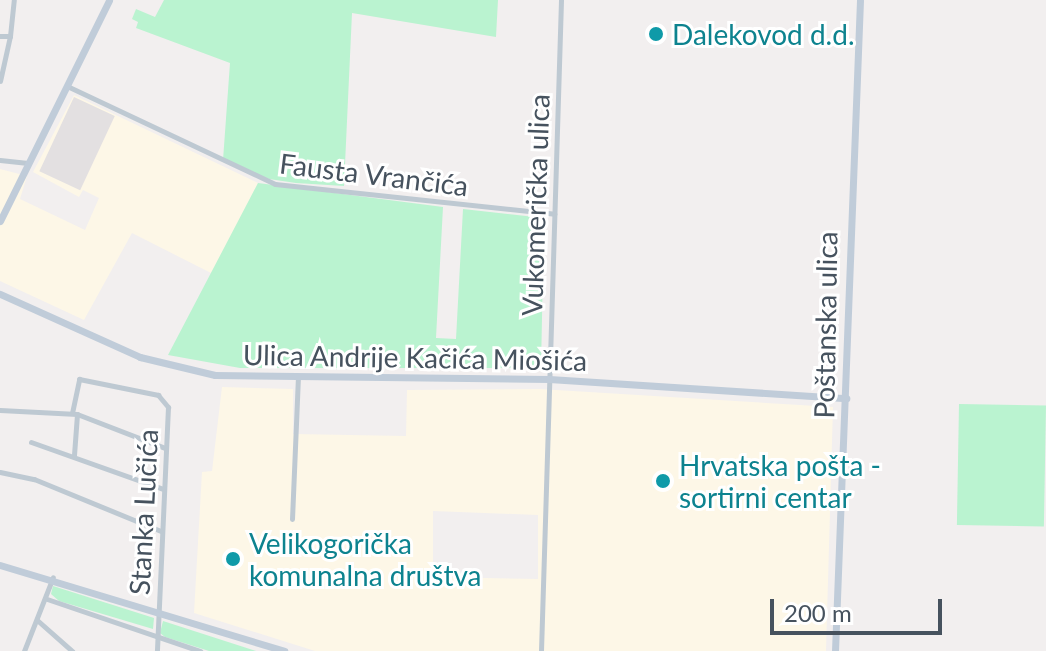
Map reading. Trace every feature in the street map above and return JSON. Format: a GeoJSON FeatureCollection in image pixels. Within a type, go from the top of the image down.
{"type":"FeatureCollection","features":[{"type":"Feature","properties":{"kind":"main road"},"geometry":{"type":"LineString","coordinates":[[0,221],[109,0]]}},
{"type":"Feature","properties":{"kind":"main road","name":"Poštanska ulica"},"geometry":{"type":"LineString","coordinates":[[835,651],[860,0]]}},
{"type":"Feature","properties":{"kind":"main road","name":"Ulica Andrije Kačića Miošića"},"geometry":{"type":"LineString","coordinates":[[0,294],[162,364],[228,377],[549,379],[846,398]]}},
{"type":"Feature","properties":{"kind":"main road"},"geometry":{"type":"LineString","coordinates":[[0,565],[53,577],[284,651]]}},
{"type":"Feature","properties":{"kind":"street"},"geometry":{"type":"LineString","coordinates":[[0,81],[14,0]]}},
{"type":"Feature","properties":{"kind":"street","name":"Vukomerička ulica"},"geometry":{"type":"LineString","coordinates":[[541,651],[561,0]]}},
{"type":"Feature","properties":{"kind":"street"},"geometry":{"type":"LineString","coordinates":[[0,36],[10,36]]}},
{"type":"Feature","properties":{"kind":"street","name":"Fausta Vrančića"},"geometry":{"type":"LineString","coordinates":[[67,86],[275,184],[554,214]]}},
{"type":"Feature","properties":{"kind":"street"},"geometry":{"type":"LineString","coordinates":[[0,160],[28,163]]}},
{"type":"Feature","properties":{"kind":"street"},"geometry":{"type":"LineString","coordinates":[[292,519],[298,378]]}},
{"type":"Feature","properties":{"kind":"street","name":"Stanka Lučića"},"geometry":{"type":"LineString","coordinates":[[74,414],[77,379],[158,395],[168,407],[157,651]]}},
{"type":"Feature","properties":{"kind":"street"},"geometry":{"type":"LineString","coordinates":[[0,410],[74,414],[165,448]]}},
{"type":"Feature","properties":{"kind":"street"},"geometry":{"type":"LineString","coordinates":[[74,414],[74,455]]}},
{"type":"Feature","properties":{"kind":"street"},"geometry":{"type":"LineString","coordinates":[[31,442],[163,489]]}},
{"type":"Feature","properties":{"kind":"street"},"geometry":{"type":"LineString","coordinates":[[0,472],[34,479],[161,531]]}},
{"type":"Feature","properties":{"kind":"street"},"geometry":{"type":"LineString","coordinates":[[24,651],[47,599],[53,577]]}},
{"type":"Feature","properties":{"kind":"street"},"geometry":{"type":"LineString","coordinates":[[47,599],[200,651]]}},
{"type":"Feature","properties":{"kind":"street"},"geometry":{"type":"LineString","coordinates":[[37,620],[72,651]]}},
{"type":"Feature","properties":{"kind":"shaded area"},"geometry":{"type":"Polygon","coordinates":[[[74,95],[258,183],[213,274],[132,233],[84,320],[0,281],[0,169],[27,176],[20,199],[85,230],[99,198],[83,190],[79,197],[33,172],[74,95]]]}},
{"type":"Feature","properties":{"kind":"shaded area"},"geometry":{"type":"Polygon","coordinates":[[[74,97],[115,116],[80,190],[39,171],[74,97]]]}},
{"type":"Feature","properties":{"kind":"shaded area"},"geometry":{"type":"Polygon","coordinates":[[[222,387],[293,389],[293,434],[406,436],[407,390],[540,389],[833,407],[826,651],[315,651],[194,613],[202,472],[212,471],[222,387]],[[433,511],[433,577],[538,579],[538,515],[433,511]]]}},
{"type":"Feature","properties":{"kind":"green space"},"geometry":{"type":"Polygon","coordinates":[[[164,0],[498,0],[496,37],[352,13],[344,186],[296,183],[269,179],[223,160],[230,63],[136,28],[138,22],[132,19],[136,9],[155,17],[164,0]]]}},
{"type":"Feature","properties":{"kind":"green space"},"geometry":{"type":"Polygon","coordinates":[[[258,183],[443,207],[436,338],[456,339],[463,209],[544,218],[541,368],[240,368],[168,355],[258,183]]]}},
{"type":"Feature","properties":{"kind":"green space"},"geometry":{"type":"Polygon","coordinates":[[[959,404],[1046,406],[1044,526],[957,525],[959,404]]]}},
{"type":"Feature","properties":{"kind":"green space"},"geometry":{"type":"Polygon","coordinates":[[[53,586],[154,618],[153,629],[59,601],[51,594],[53,586]]]}},
{"type":"Feature","properties":{"kind":"green space"},"geometry":{"type":"Polygon","coordinates":[[[163,621],[256,651],[209,651],[165,637],[160,633],[163,621]]]}},
{"type":"Feature","properties":{"kind":"place","name":"Dalekovod d.d."},"geometry":{"type":"Point","coordinates":[656,34]}},
{"type":"Feature","properties":{"kind":"place","name":"Hrvatska pošta - sortirni centar"},"geometry":{"type":"Point","coordinates":[663,481]}},
{"type":"Feature","properties":{"kind":"place","name":"Velikogorička komunalna društva"},"geometry":{"type":"Point","coordinates":[233,559]}}]}
